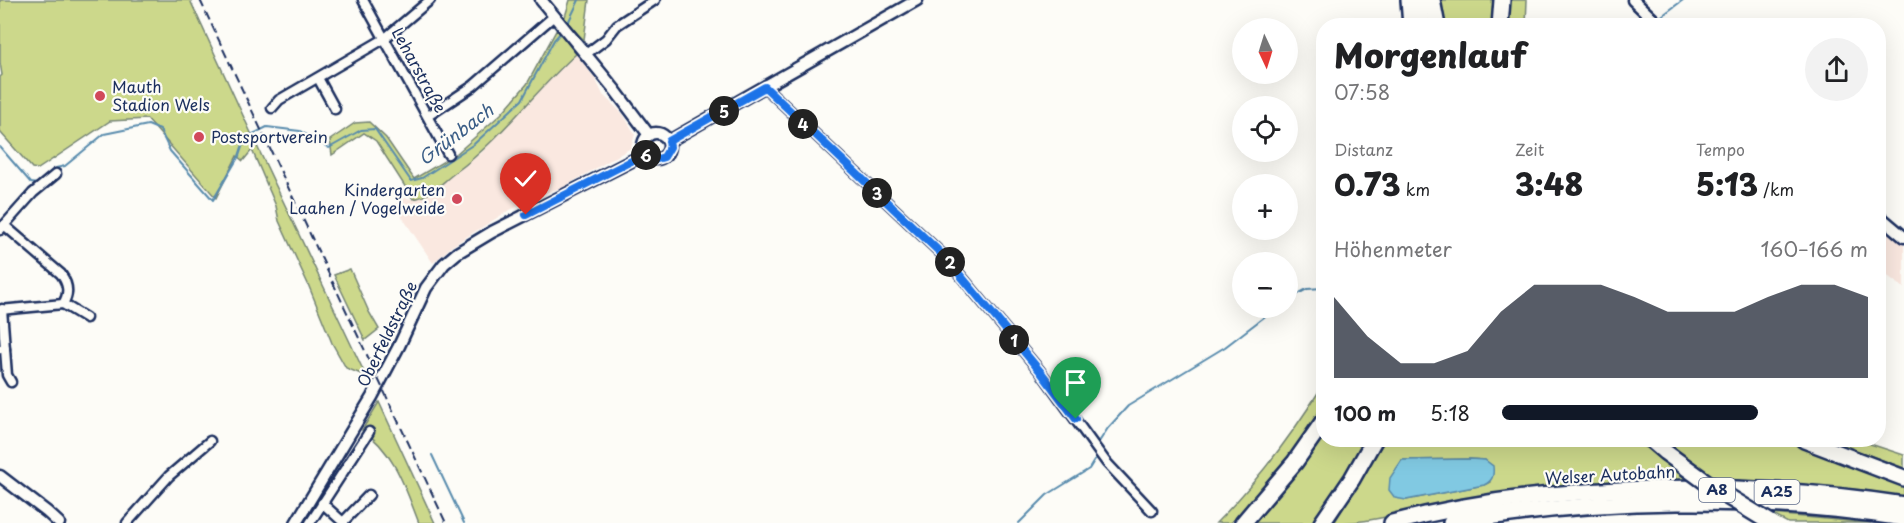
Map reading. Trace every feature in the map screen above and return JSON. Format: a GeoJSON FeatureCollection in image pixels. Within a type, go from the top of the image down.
{"type":"FeatureCollection","features":[{"type":"Feature","properties":{"kind":"highway"},"geometry":{"type":"LineString","coordinates":[[1409,0],[1410,18]]}},
{"type":"Feature","properties":{"kind":"highway"},"geometry":{"type":"LineString","coordinates":[[1418,0],[1421,18]]}},
{"type":"Feature","properties":{"kind":"highway"},"geometry":{"type":"LineString","coordinates":[[1432,0],[1435,18]]}},
{"type":"Feature","properties":{"kind":"highway"},"geometry":{"type":"LineString","coordinates":[[1501,18],[1502,0]]}},
{"type":"Feature","properties":{"kind":"highway"},"geometry":{"type":"LineString","coordinates":[[1243,523],[1295,462],[1316,432]]}},
{"type":"Feature","properties":{"kind":"highway"},"geometry":{"type":"LineString","coordinates":[[1322,523],[1370,447]]}},
{"type":"Feature","properties":{"kind":"highway","name":"A8"},"geometry":{"type":"LineString","coordinates":[[1659,447],[1716,490],[1771,523]]}},
{"type":"Feature","properties":{"kind":"highway"},"geometry":{"type":"LineString","coordinates":[[1822,447],[1904,478]]}},
{"type":"Feature","properties":{"kind":"highway","name":"Welser Autobahn"},"geometry":{"type":"LineString","coordinates":[[1392,523],[1444,511],[1534,497],[1649,490],[1783,492],[1904,505]]}},
{"type":"Feature","properties":{"kind":"highway","name":"Welser Autobahn"},"geometry":{"type":"LineString","coordinates":[[1451,523],[1559,508],[1679,502],[1828,509],[1904,518]]}},
{"type":"Feature","properties":{"kind":"main road"},"geometry":{"type":"LineString","coordinates":[[541,0],[649,135]]}},
{"type":"Feature","properties":{"kind":"main road","name":"Oberfeldstraße"},"geometry":{"type":"LineString","coordinates":[[296,523],[372,397],[426,288],[444,264],[457,253],[492,232],[645,154],[654,160],[664,157],[670,147],[669,141],[917,0]]}},
{"type":"Feature","properties":{"kind":"main road"},"geometry":{"type":"LineString","coordinates":[[1633,0],[1653,18]]}},
{"type":"Feature","properties":{"kind":"main road"},"geometry":{"type":"LineString","coordinates":[[645,154],[643,144],[649,135],[660,133],[669,141]]}},
{"type":"Feature","properties":{"kind":"main road"},"geometry":{"type":"LineString","coordinates":[[1886,222],[1904,237]]}},
{"type":"Feature","properties":{"kind":"main road"},"geometry":{"type":"LineString","coordinates":[[0,476],[59,523]]}},
{"type":"Feature","properties":{"kind":"street","name":"Leharstraße"},"geometry":{"type":"LineString","coordinates":[[363,0],[448,154]]}},
{"type":"Feature","properties":{"kind":"street"},"geometry":{"type":"LineString","coordinates":[[272,108],[279,100],[384,39],[429,0]]}},
{"type":"Feature","properties":{"kind":"street"},"geometry":{"type":"LineString","coordinates":[[586,54],[606,39],[617,25],[655,0]]}},
{"type":"Feature","properties":{"kind":"street"},"geometry":{"type":"LineString","coordinates":[[428,116],[482,79],[554,16]]}},
{"type":"Feature","properties":{"kind":"street"},"geometry":{"type":"LineString","coordinates":[[318,78],[335,109]]}},
{"type":"Feature","properties":{"kind":"street"},"geometry":{"type":"LineString","coordinates":[[765,87],[946,258],[1040,371],[1106,462],[1152,511]]}},
{"type":"Feature","properties":{"kind":"street"},"geometry":{"type":"LineString","coordinates":[[57,174],[33,193],[2,228],[61,274],[67,282],[65,300]]}},
{"type":"Feature","properties":{"kind":"street"},"geometry":{"type":"LineString","coordinates":[[11,382],[7,375],[3,349],[1,310],[65,300],[86,318]]}},
{"type":"Feature","properties":{"kind":"street"},"geometry":{"type":"LineString","coordinates":[[310,523],[369,432]]}},
{"type":"Feature","properties":{"kind":"street"},"geometry":{"type":"LineString","coordinates":[[127,523],[169,476],[210,441]]}},
{"type":"Feature","properties":{"kind":"street"},"geometry":{"type":"LineString","coordinates":[[322,503],[344,522],[369,495]]}},
{"type":"Feature","properties":{"kind":"shaded area"},"geometry":{"type":"Polygon","coordinates":[[[576,54],[596,80],[603,95],[623,114],[635,134],[631,148],[562,188],[548,192],[508,211],[452,246],[433,263],[394,205],[405,198],[413,199],[482,152],[511,119],[576,54]]]}},
{"type":"Feature","properties":{"kind":"shaded area"},"geometry":{"type":"Polygon","coordinates":[[[1886,231],[1904,245],[1904,288],[1886,275],[1886,231]]]}},
{"type":"Feature","properties":{"kind":"green space","name":"Mauth Stadion Wels"},"geometry":{"type":"Polygon","coordinates":[[[0,0],[190,0],[366,376],[346,368],[332,343],[279,221],[276,206],[252,150],[243,161],[237,156],[216,198],[147,119],[110,121],[38,169],[32,168],[0,132],[0,77],[2,75],[0,0]]]}},
{"type":"Feature","properties":{"kind":"green space"},"geometry":{"type":"Polygon","coordinates":[[[570,0],[589,0],[584,40],[564,20],[570,0]]]}},
{"type":"Feature","properties":{"kind":"green space"},"geometry":{"type":"Polygon","coordinates":[[[1440,0],[1495,0],[1494,18],[1444,18],[1440,0]]]}},
{"type":"Feature","properties":{"kind":"green space"},"geometry":{"type":"Polygon","coordinates":[[[1510,0],[1527,0],[1526,18],[1509,18],[1510,0]]]}},
{"type":"Feature","properties":{"kind":"green space"},"geometry":{"type":"Polygon","coordinates":[[[557,29],[576,54],[488,145],[426,195],[413,199],[376,141],[364,133],[332,155],[330,140],[355,123],[369,122],[386,138],[414,179],[456,154],[501,114],[527,84],[557,29]]]}},
{"type":"Feature","properties":{"kind":"green space"},"geometry":{"type":"Polygon","coordinates":[[[350,269],[379,329],[365,340],[334,275],[350,269]]]}},
{"type":"Feature","properties":{"kind":"green space"},"geometry":{"type":"Polygon","coordinates":[[[1316,396],[1316,416],[1299,443],[1258,496],[1230,523],[1216,523],[1274,457],[1316,396]]]}},
{"type":"Feature","properties":{"kind":"green space"},"geometry":{"type":"Polygon","coordinates":[[[379,402],[435,523],[419,523],[404,484],[391,460],[383,448],[362,430],[379,402]]]}},
{"type":"Feature","properties":{"kind":"green space"},"geometry":{"type":"Polygon","coordinates":[[[1316,439],[1316,447],[1363,447],[1314,523],[1251,523],[1316,439]]]}},
{"type":"Feature","properties":{"kind":"green space"},"geometry":{"type":"Polygon","coordinates":[[[1381,447],[1648,447],[1686,479],[1515,491],[1350,522],[1334,523],[1381,447]],[[1402,460],[1406,500],[1490,482],[1485,460],[1402,460]]]}},
{"type":"Feature","properties":{"kind":"green space"},"geometry":{"type":"Polygon","coordinates":[[[1670,447],[1807,447],[1904,485],[1904,497],[1863,490],[1715,481],[1670,447]]]}},
{"type":"Feature","properties":{"kind":"green space"},"geometry":{"type":"Polygon","coordinates":[[[1847,447],[1879,447],[1904,455],[1904,468],[1847,447]]]}},
{"type":"Feature","properties":{"kind":"green space"},"geometry":{"type":"Polygon","coordinates":[[[1771,514],[1871,523],[1788,523],[1771,514]]]}},
{"type":"Feature","properties":{"kind":"water"},"geometry":{"type":"Polygon","coordinates":[[[1402,460],[1485,460],[1493,466],[1493,475],[1489,482],[1484,485],[1406,500],[1395,498],[1389,490],[1390,478],[1402,460]]]}},
{"type":"Feature","properties":{"kind":"waterway","name":"Grünbach"},"geometry":{"type":"LineString","coordinates":[[566,27],[579,0]]}},
{"type":"Feature","properties":{"kind":"waterway"},"geometry":{"type":"LineString","coordinates":[[1659,18],[1683,0]]}},
{"type":"Feature","properties":{"kind":"waterway","name":"Grünbach"},"geometry":{"type":"LineString","coordinates":[[0,147],[31,183],[38,184],[56,168],[65,166],[104,134],[148,125],[160,130],[170,151],[213,200],[239,156],[245,138],[267,127],[300,131],[329,148],[361,130],[375,129],[411,181],[422,178],[474,144],[522,100],[554,40],[562,31]]}},
{"type":"Feature","properties":{"kind":"waterway"},"geometry":{"type":"LineString","coordinates":[[1298,294],[1307,289],[1316,288]]}},
{"type":"Feature","properties":{"kind":"waterway"},"geometry":{"type":"LineString","coordinates":[[1097,445],[1108,428],[1128,406],[1225,347],[1263,318]]}},
{"type":"Feature","properties":{"kind":"waterway"},"geometry":{"type":"LineString","coordinates":[[432,455],[464,523]]}},
{"type":"Feature","properties":{"kind":"waterway"},"geometry":{"type":"LineString","coordinates":[[1019,523],[1047,495],[1089,469],[1097,456]]}},
{"type":"Feature","properties":{"kind":"railway"},"geometry":{"type":"LineString","coordinates":[[200,0],[446,523]]}},
{"type":"Feature","properties":{"kind":"place","name":"Mauth Stadion Wels"},"geometry":{"type":"Point","coordinates":[100,96]}},
{"type":"Feature","properties":{"kind":"place","name":"Postsportverein"},"geometry":{"type":"Point","coordinates":[199,137]}},
{"type":"Feature","properties":{"kind":"place","name":"Kindergarten Laahen / Vogelweide"},"geometry":{"type":"Point","coordinates":[457,199]}},
{"type":"Feature","properties":{"kind":"route"},"geometry":{"type":"LineString","coordinates":[[526,215],[645,154],[649,158],[659,160],[668,153],[669,141],[765,87],[946,258],[1040,371],[1076,419]]}}]}
